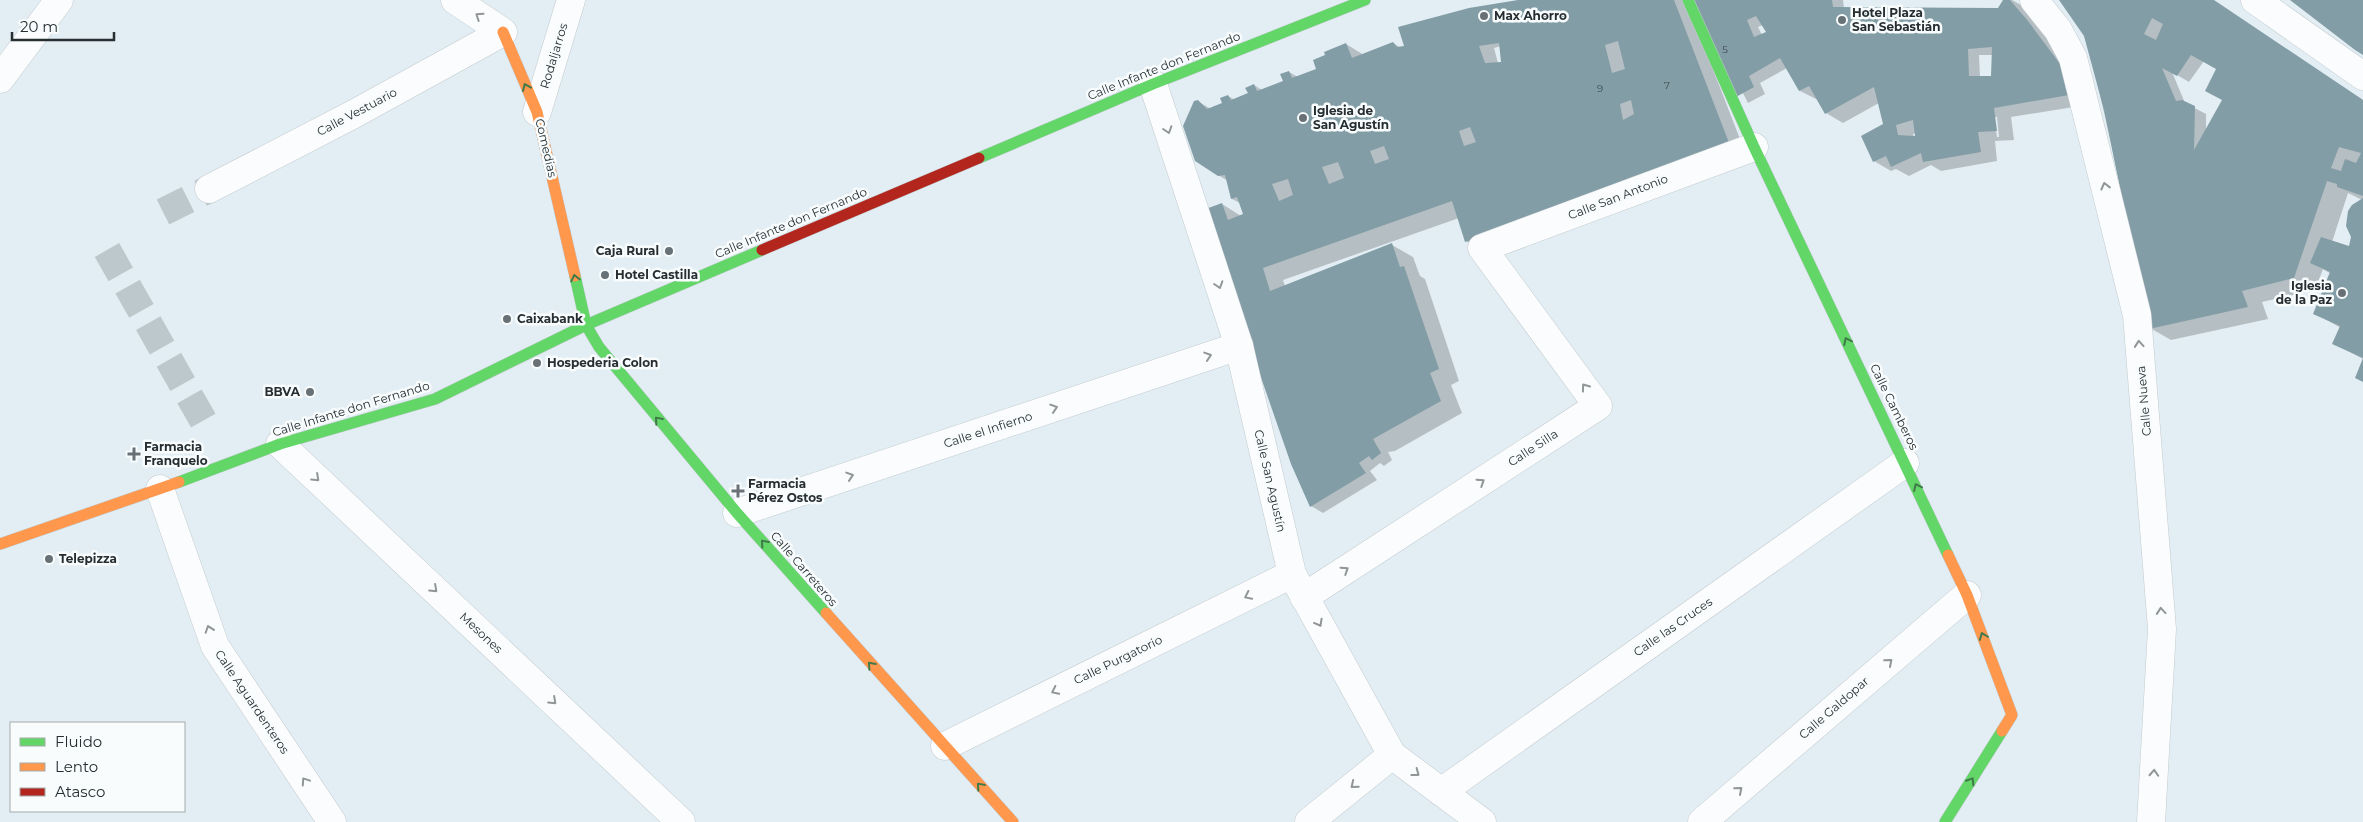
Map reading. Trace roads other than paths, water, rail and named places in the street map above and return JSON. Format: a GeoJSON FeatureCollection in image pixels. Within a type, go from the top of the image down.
{"type":"FeatureCollection","features":[{"type":"Feature","properties":{"kind":"street"},"geometry":{"type":"LineString","coordinates":[[0,79],[59,0]]}},
{"type":"Feature","properties":{"kind":"street"},"geometry":{"type":"LineString","coordinates":[[456,0],[503,32]]}},
{"type":"Feature","properties":{"kind":"street","name":"Rodaljarros"},"geometry":{"type":"LineString","coordinates":[[537,112],[571,0]]}},
{"type":"Feature","properties":{"kind":"street","name":"Calle Infante don Fernando"},"geometry":{"type":"LineString","coordinates":[[2,541],[160,489],[280,444],[435,400],[586,325],[1153,84],[1365,0]]}},
{"type":"Feature","properties":{"kind":"street","name":"Calle Camberos"},"geometry":{"type":"LineString","coordinates":[[1688,0],[1754,147],[1967,595],[2012,715],[1945,822]]}},
{"type":"Feature","properties":{"kind":"street","name":"Calle Nueva"},"geometry":{"type":"LineString","coordinates":[[2034,0],[2058,30],[2073,58],[2137,315],[2162,628],[2151,822]]}},
{"type":"Feature","properties":{"kind":"street"},"geometry":{"type":"LineString","coordinates":[[2255,0],[2363,76]]}},
{"type":"Feature","properties":{"kind":"street","name":"Comedias"},"geometry":{"type":"LineString","coordinates":[[503,32],[537,112],[586,325]]}},
{"type":"Feature","properties":{"kind":"street","name":"Calle Vestuario"},"geometry":{"type":"LineString","coordinates":[[209,188],[352,115],[503,32]]}},
{"type":"Feature","properties":{"kind":"street","name":"Calle San Agustín"},"geometry":{"type":"LineString","coordinates":[[1153,84],[1239,346],[1298,585],[1392,755],[1482,822]]}},
{"type":"Feature","properties":{"kind":"street","name":"Calle San Antonio"},"geometry":{"type":"LineString","coordinates":[[1482,248],[1754,147]]}},
{"type":"Feature","properties":{"kind":"street","name":"Calle Silla"},"geometry":{"type":"LineString","coordinates":[[1298,585],[1598,406],[1482,248]]}},
{"type":"Feature","properties":{"kind":"street","name":"Calle Carreteros"},"geometry":{"type":"LineString","coordinates":[[586,325],[599,347],[654,416],[737,513],[1013,822]]}},
{"type":"Feature","properties":{"kind":"street","name":"Calle el Infierno"},"geometry":{"type":"LineString","coordinates":[[737,513],[1239,346]]}},
{"type":"Feature","properties":{"kind":"street","name":"Mesones"},"geometry":{"type":"LineString","coordinates":[[280,444],[681,822]]}},
{"type":"Feature","properties":{"kind":"street","name":"Calle las Cruces"},"geometry":{"type":"LineString","coordinates":[[1441,792],[1905,462]]}},
{"type":"Feature","properties":{"kind":"street","name":"Calle Aguardenteros"},"geometry":{"type":"LineString","coordinates":[[160,489],[215,646],[332,822]]}},
{"type":"Feature","properties":{"kind":"street","name":"Calle Purgatorio"},"geometry":{"type":"LineString","coordinates":[[945,746],[1298,585]]}},
{"type":"Feature","properties":{"kind":"street","name":"Calle Galdopar"},"geometry":{"type":"LineString","coordinates":[[1702,822],[1967,595]]}},
{"type":"Feature","properties":{"kind":"street"},"geometry":{"type":"LineString","coordinates":[[1309,822],[1392,755]]}},
{"type":"Feature","properties":{"kind":"tunnel"},"geometry":{"type":"LineString","coordinates":[[163,212],[209,189]]}},
{"type":"Feature","properties":{"kind":"tunnel"},"geometry":{"type":"LineString","coordinates":[[107,250],[204,422]]}},
{"type":"Feature","properties":{"kind":"place","name":"Max Ahorro"},"geometry":{"type":"Point","coordinates":[1484,16]}},
{"type":"Feature","properties":{"kind":"place","name":"Hotel Plaza San Sebastián"},"geometry":{"type":"Point","coordinates":[1842,20]}},
{"type":"Feature","properties":{"kind":"place","name":"Iglesia de San Agustín"},"geometry":{"type":"Point","coordinates":[1303,118]}},
{"type":"Feature","properties":{"kind":"place","name":"Caja Rural"},"geometry":{"type":"Point","coordinates":[669,251]}},
{"type":"Feature","properties":{"kind":"place","name":"Hotel Castilla"},"geometry":{"type":"Point","coordinates":[605,275]}},
{"type":"Feature","properties":{"kind":"place","name":"Iglesia de la Paz"},"geometry":{"type":"Point","coordinates":[2342,293]}},
{"type":"Feature","properties":{"kind":"place","name":"Caixabank"},"geometry":{"type":"Point","coordinates":[507,319]}},
{"type":"Feature","properties":{"kind":"place","name":"Hospederia Colon"},"geometry":{"type":"Point","coordinates":[537,363]}},
{"type":"Feature","properties":{"kind":"place","name":"BBVA"},"geometry":{"type":"Point","coordinates":[310,392]}},
{"type":"Feature","properties":{"kind":"place","name":"Farmacia Franquelo"},"geometry":{"type":"Point","coordinates":[134,454]}},
{"type":"Feature","properties":{"kind":"place","name":"Farmacia Pérez Ostos"},"geometry":{"type":"Point","coordinates":[738,491]}},
{"type":"Feature","properties":{"kind":"place","name":"Telepizza"},"geometry":{"type":"Point","coordinates":[49,559]}}]}
